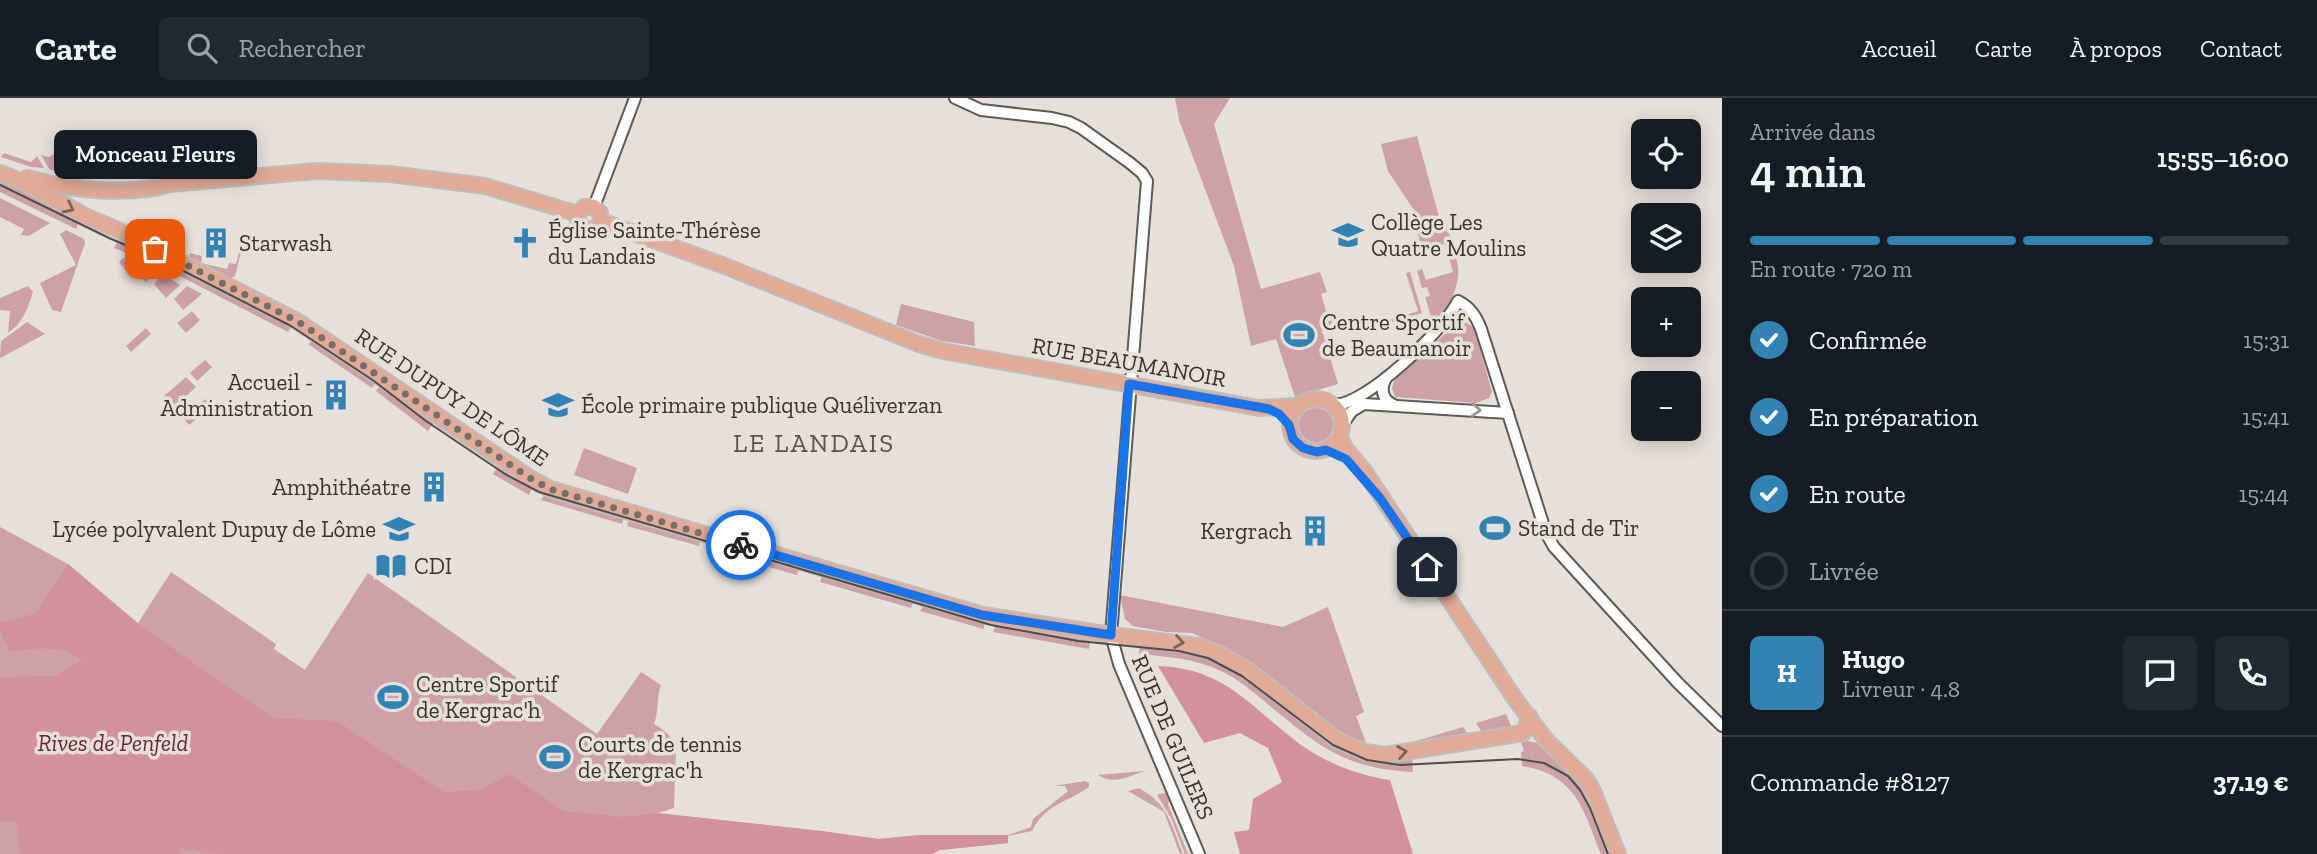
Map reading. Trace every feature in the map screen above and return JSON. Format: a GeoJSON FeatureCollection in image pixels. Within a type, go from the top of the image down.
{"type":"FeatureCollection","features":[{"type":"Feature","properties":{"kind":"main road"},"geometry":{"type":"LineString","coordinates":[[0,164],[41,177],[65,181],[110,183],[150,180],[169,184]]}},
{"type":"Feature","properties":{"kind":"main road"},"geometry":{"type":"LineString","coordinates":[[0,173],[54,186],[89,191],[120,191],[317,171],[376,173],[485,186],[578,214]]}},
{"type":"Feature","properties":{"kind":"main road","name":"RUE DUPUY DE LÔME"},"geometry":{"type":"LineString","coordinates":[[0,173],[23,182],[85,216],[118,230],[297,321],[550,489],[982,615],[1199,646],[1248,670],[1337,740],[1365,752],[1385,755],[1527,725]]}},
{"type":"Feature","properties":{"kind":"main road"},"geometry":{"type":"LineString","coordinates":[[584,207],[594,207],[600,213],[601,221],[595,230],[587,230],[578,223],[578,214],[584,207]]}},
{"type":"Feature","properties":{"kind":"main road","name":"RUE BEAUMANOIR"},"geometry":{"type":"LineString","coordinates":[[601,221],[724,266],[919,344],[982,358],[1269,409],[1298,406]]}},
{"type":"Feature","properties":{"kind":"main road"},"geometry":{"type":"LineString","coordinates":[[1380,498],[1346,459],[1326,450],[1317,452],[1303,448],[1293,439],[1290,418],[1298,406],[1304,401],[1320,398],[1334,405],[1341,417],[1345,448],[1365,472],[1515,699],[1516,707],[1527,725],[1538,740],[1572,765]]}},
{"type":"Feature","properties":{"kind":"main road","name":"RUE BEAUMANOIR"},"geometry":{"type":"LineString","coordinates":[[1269,409],[1279,414],[1289,425]]}},
{"type":"Feature","properties":{"kind":"main road"},"geometry":{"type":"LineString","coordinates":[[1326,450],[1341,430]]}},
{"type":"Feature","properties":{"kind":"main road"},"geometry":{"type":"LineString","coordinates":[[1527,725],[1586,779],[1618,854]]}},
{"type":"Feature","properties":{"kind":"street"},"geometry":{"type":"LineString","coordinates":[[594,207],[635,98]]}},
{"type":"Feature","properties":{"kind":"street","name":"RUE DE GUILERS"},"geometry":{"type":"LineString","coordinates":[[955,98],[981,110],[1069,122],[1142,173],[1147,181],[1111,635],[1119,664],[1199,854]]}},
{"type":"Feature","properties":{"kind":"street"},"geometry":{"type":"LineString","coordinates":[[1334,405],[1345,404],[1386,378],[1444,323],[1458,301],[1466,305],[1476,317],[1546,533],[1554,547],[1678,683],[1722,726]]}},
{"type":"Feature","properties":{"kind":"street"},"geometry":{"type":"LineString","coordinates":[[1386,378],[1382,388],[1385,399],[1395,406],[1401,406]]}},
{"type":"Feature","properties":{"kind":"street"},"geometry":{"type":"LineString","coordinates":[[1341,430],[1352,411],[1364,404],[1508,413]]}},
{"type":"Feature","properties":{"kind":"green space"},"geometry":{"type":"Polygon","coordinates":[[[1175,98],[1230,98],[1214,124],[1261,289],[1320,272],[1327,292],[1321,294],[1329,321],[1337,319],[1338,326],[1322,331],[1338,384],[1295,397],[1276,339],[1251,346],[1234,266],[1179,120],[1175,98]]]}},
{"type":"Feature","properties":{"kind":"green space"},"geometry":{"type":"Polygon","coordinates":[[[1417,136],[1440,220],[1445,219],[1458,268],[1452,298],[1443,312],[1432,320],[1425,297],[1430,296],[1427,287],[1422,288],[1417,271],[1422,269],[1426,280],[1453,272],[1445,244],[1422,250],[1417,230],[1425,227],[1388,171],[1381,144],[1417,136]]]}},
{"type":"Feature","properties":{"kind":"green space"},"geometry":{"type":"Polygon","coordinates":[[[139,143],[139,164],[103,174],[81,173],[139,143]]]}},
{"type":"Feature","properties":{"kind":"green space"},"geometry":{"type":"Polygon","coordinates":[[[4,153],[31,162],[37,156],[44,168],[31,167],[1,157],[4,153]]]}},
{"type":"Feature","properties":{"kind":"green space"},"geometry":{"type":"Polygon","coordinates":[[[54,154],[58,161],[70,156],[79,173],[50,170],[41,155],[49,157],[54,154]]]}},
{"type":"Feature","properties":{"kind":"green space"},"geometry":{"type":"Polygon","coordinates":[[[0,177],[80,219],[76,229],[0,192],[0,177]]]}},
{"type":"Feature","properties":{"kind":"green space"},"geometry":{"type":"Polygon","coordinates":[[[0,198],[50,223],[29,236],[21,235],[24,229],[0,217],[0,198]]]}},
{"type":"Feature","properties":{"kind":"green space"},"geometry":{"type":"Polygon","coordinates":[[[66,230],[84,239],[85,243],[61,312],[52,310],[40,283],[76,265],[60,234],[66,230]]]}},
{"type":"Feature","properties":{"kind":"green space"},"geometry":{"type":"Polygon","coordinates":[[[121,234],[294,322],[288,332],[170,271],[114,248],[121,234]]]}},
{"type":"Feature","properties":{"kind":"green space"},"geometry":{"type":"Polygon","coordinates":[[[245,236],[235,276],[230,279],[189,259],[190,253],[202,256],[201,263],[227,269],[229,263],[236,264],[245,236]]]}},
{"type":"Feature","properties":{"kind":"green space"},"geometry":{"type":"Polygon","coordinates":[[[123,258],[154,270],[155,273],[146,282],[130,269],[126,271],[119,262],[123,258]]]}},
{"type":"Feature","properties":{"kind":"green space"},"geometry":{"type":"Polygon","coordinates":[[[1410,272],[1422,313],[1356,333],[1354,325],[1359,323],[1363,328],[1418,311],[1406,273],[1410,272]]]}},
{"type":"Feature","properties":{"kind":"green space"},"geometry":{"type":"Polygon","coordinates":[[[163,274],[180,285],[166,298],[154,284],[163,274]]]}},
{"type":"Feature","properties":{"kind":"green space"},"geometry":{"type":"Polygon","coordinates":[[[28,286],[33,292],[27,310],[8,333],[10,311],[0,310],[0,298],[28,286]]]}},
{"type":"Feature","properties":{"kind":"green space"},"geometry":{"type":"Polygon","coordinates":[[[187,286],[202,294],[183,310],[174,299],[187,286]]]}},
{"type":"Feature","properties":{"kind":"green space"},"geometry":{"type":"Polygon","coordinates":[[[901,304],[974,322],[975,346],[942,341],[896,325],[901,304]]]}},
{"type":"Feature","properties":{"kind":"green space"},"geometry":{"type":"Polygon","coordinates":[[[192,311],[200,320],[186,333],[177,323],[192,311]]]}},
{"type":"Feature","properties":{"kind":"green space"},"geometry":{"type":"Polygon","coordinates":[[[1464,321],[1474,328],[1492,392],[1489,398],[1476,403],[1395,397],[1392,388],[1395,379],[1456,324],[1464,321]]]}},
{"type":"Feature","properties":{"kind":"green space"},"geometry":{"type":"Polygon","coordinates":[[[27,322],[45,334],[0,358],[1,341],[27,322]]]}},
{"type":"Feature","properties":{"kind":"green space"},"geometry":{"type":"Polygon","coordinates":[[[146,328],[151,334],[131,352],[126,346],[146,328]]]}},
{"type":"Feature","properties":{"kind":"green space"},"geometry":{"type":"Polygon","coordinates":[[[315,339],[378,378],[372,388],[308,344],[315,339]]]}},
{"type":"Feature","properties":{"kind":"green space"},"geometry":{"type":"Polygon","coordinates":[[[205,360],[212,367],[197,381],[190,373],[205,360]]]}},
{"type":"Feature","properties":{"kind":"green space"},"geometry":{"type":"Polygon","coordinates":[[[186,377],[196,387],[184,398],[192,408],[206,399],[212,406],[189,425],[164,396],[186,377]]]}},
{"type":"Feature","properties":{"kind":"green space"},"geometry":{"type":"Polygon","coordinates":[[[383,381],[437,419],[428,431],[376,391],[383,381]]]}},
{"type":"Feature","properties":{"kind":"green space"},"geometry":{"type":"Polygon","coordinates":[[[1316,408],[1328,413],[1333,425],[1328,437],[1316,442],[1304,437],[1299,425],[1304,413],[1316,408]]]}},
{"type":"Feature","properties":{"kind":"green space"},"geometry":{"type":"Polygon","coordinates":[[[584,448],[637,468],[628,494],[574,475],[584,448]]]}},
{"type":"Feature","properties":{"kind":"green space"},"geometry":{"type":"Polygon","coordinates":[[[501,462],[532,486],[529,495],[493,474],[501,462]]]}},
{"type":"Feature","properties":{"kind":"green space"},"geometry":{"type":"Polygon","coordinates":[[[545,494],[625,513],[622,524],[541,500],[545,494]]]}},
{"type":"Feature","properties":{"kind":"green space"},"geometry":{"type":"Polygon","coordinates":[[[630,515],[700,540],[699,546],[627,526],[630,515]]]}},
{"type":"Feature","properties":{"kind":"green space","name":"Rives de Penfeld"},"geometry":{"type":"Polygon","coordinates":[[[0,527],[68,564],[138,623],[171,572],[276,644],[274,649],[305,670],[368,573],[597,734],[641,672],[661,685],[654,724],[668,734],[676,749],[674,808],[658,813],[878,839],[920,835],[1008,835],[1031,827],[1033,819],[1068,791],[1065,786],[1054,786],[1085,781],[1089,783],[1089,787],[1050,809],[1032,831],[1008,836],[1008,843],[940,850],[932,854],[0,854],[0,527]]]}},
{"type":"Feature","properties":{"kind":"green space"},"geometry":{"type":"Polygon","coordinates":[[[765,558],[800,566],[797,575],[762,565],[761,562],[765,558]]]}},
{"type":"Feature","properties":{"kind":"green space","name":"Rives de Penfeld"},"geometry":{"type":"Polygon","coordinates":[[[68,564],[138,624],[273,718],[337,721],[444,792],[480,790],[509,774],[564,811],[624,817],[655,813],[878,839],[920,835],[1008,835],[1008,843],[940,850],[932,854],[218,854],[181,848],[179,854],[20,854],[16,821],[0,822],[0,677],[55,676],[81,661],[66,651],[57,649],[9,651],[0,623],[36,613],[68,564]]]}},
{"type":"Feature","properties":{"kind":"green space"},"geometry":{"type":"Polygon","coordinates":[[[823,573],[910,598],[913,602],[911,608],[820,582],[823,573]]]}},
{"type":"Feature","properties":{"kind":"green space"},"geometry":{"type":"Polygon","coordinates":[[[1120,595],[1283,627],[1328,607],[1364,712],[1356,716],[1367,745],[1332,729],[1247,661],[1226,649],[1192,633],[1133,626],[1125,619],[1120,595]]]}},
{"type":"Feature","properties":{"kind":"green space"},"geometry":{"type":"Polygon","coordinates":[[[924,605],[984,621],[984,629],[920,611],[924,605]]]}},
{"type":"Feature","properties":{"kind":"green space"},"geometry":{"type":"Polygon","coordinates":[[[996,624],[1090,638],[1089,649],[993,632],[996,624]]]}},
{"type":"Feature","properties":{"kind":"green space"},"geometry":{"type":"Polygon","coordinates":[[[1140,641],[1221,657],[1341,745],[1412,754],[1413,772],[1351,761],[1304,733],[1227,674],[1195,662],[1139,654],[1140,641]]]}},
{"type":"Feature","properties":{"kind":"green space"},"geometry":{"type":"Polygon","coordinates":[[[1158,666],[1182,668],[1220,682],[1312,752],[1344,768],[1390,780],[1413,854],[1240,854],[1234,832],[1249,830],[1253,799],[1282,782],[1268,748],[1240,733],[1204,743],[1158,666]]]}},
{"type":"Feature","properties":{"kind":"green space"},"geometry":{"type":"Polygon","coordinates":[[[1506,714],[1511,726],[1482,732],[1476,723],[1506,714]]]}},
{"type":"Feature","properties":{"kind":"green space"},"geometry":{"type":"Polygon","coordinates":[[[1463,727],[1468,734],[1417,744],[1416,741],[1463,727]]]}},
{"type":"Feature","properties":{"kind":"green space"},"geometry":{"type":"Polygon","coordinates":[[[1520,739],[1537,743],[1575,775],[1584,787],[1613,854],[1601,854],[1582,809],[1566,786],[1555,777],[1522,766],[1521,752],[1524,751],[1520,739]]]}},
{"type":"Feature","properties":{"kind":"green space"},"geometry":{"type":"Polygon","coordinates":[[[1144,771],[1115,780],[1098,775],[1144,771]]]}},
{"type":"Feature","properties":{"kind":"green space"},"geometry":{"type":"Polygon","coordinates":[[[1139,788],[1163,808],[1183,854],[1180,854],[1164,812],[1128,791],[1139,788]]]}},
{"type":"Feature","properties":{"kind":"green space"},"geometry":{"type":"Polygon","coordinates":[[[1167,792],[1170,798],[1168,804],[1188,854],[1185,854],[1171,818],[1157,795],[1167,792]]]}},
{"type":"Feature","properties":{"kind":"tram line"},"geometry":{"type":"LineString","coordinates":[[0,185],[109,238],[170,264],[291,326],[505,474],[539,492],[991,625],[1078,641],[1179,651],[1208,658],[1242,676],[1333,745],[1367,760],[1400,765],[1518,759],[1544,763],[1568,776],[1580,790],[1608,854]]}},
{"type":"Feature","properties":{"kind":"way so far"},"geometry":{"type":"LineString","coordinates":[[155,249],[297,321],[550,489],[741,545]]}},
{"type":"Feature","properties":{"kind":"place","name":"Collège Les Quatre Moulins"},"geometry":{"type":"Point","coordinates":[1348,235]}},
{"type":"Feature","properties":{"kind":"place","name":"Starwash"},"geometry":{"type":"Point","coordinates":[216,243]}},
{"type":"Feature","properties":{"kind":"place","name":"Église Sainte-Thérèse du Landais"},"geometry":{"type":"Point","coordinates":[525,243]}},
{"type":"Feature","properties":{"kind":"place","name":"Monceau Fleurs"},"geometry":{"type":"Point","coordinates":[155,249]}},
{"type":"Feature","properties":{"kind":"place","name":"Centre Sportif de Beaumanoir"},"geometry":{"type":"Point","coordinates":[1299,335]}},
{"type":"Feature","properties":{"kind":"place","name":"Accueil - Administration"},"geometry":{"type":"Point","coordinates":[336,395]}},
{"type":"Feature","properties":{"kind":"place","name":"École primaire publique Quéliverzan"},"geometry":{"type":"Point","coordinates":[558,405]}},
{"type":"Feature","properties":{"kind":"place","name":"Amphithéatre"},"geometry":{"type":"Point","coordinates":[434,487]}},
{"type":"Feature","properties":{"kind":"place","name":"Stand de Tir"},"geometry":{"type":"Point","coordinates":[1495,528]}},
{"type":"Feature","properties":{"kind":"place","name":"Lycée polyvalent Dupuy de Lôme"},"geometry":{"type":"Point","coordinates":[399,529]}},
{"type":"Feature","properties":{"kind":"place","name":"Kergrach"},"geometry":{"type":"Point","coordinates":[1315,531]}},
{"type":"Feature","properties":{"kind":"place","name":"CDI"},"geometry":{"type":"Point","coordinates":[391,566]}},
{"type":"Feature","properties":{"kind":"place","name":"Centre Sportif de Kergrac'h"},"geometry":{"type":"Point","coordinates":[393,697]}},
{"type":"Feature","properties":{"kind":"place","name":"Courts de tennis de Kergrac'h"},"geometry":{"type":"Point","coordinates":[555,757]}},
{"type":"Feature","properties":{"kind":"district","name":"LE LANDAIS"},"geometry":{"type":"Point","coordinates":[814,443]}},
{"type":"Feature","properties":{"kind":"route"},"geometry":{"type":"LineString","coordinates":[[741,545],[982,615],[1111,635],[1129,384],[1269,409],[1279,414],[1289,425],[1293,439],[1303,448],[1317,452],[1326,450],[1346,459],[1380,498],[1427,567]]}}]}
